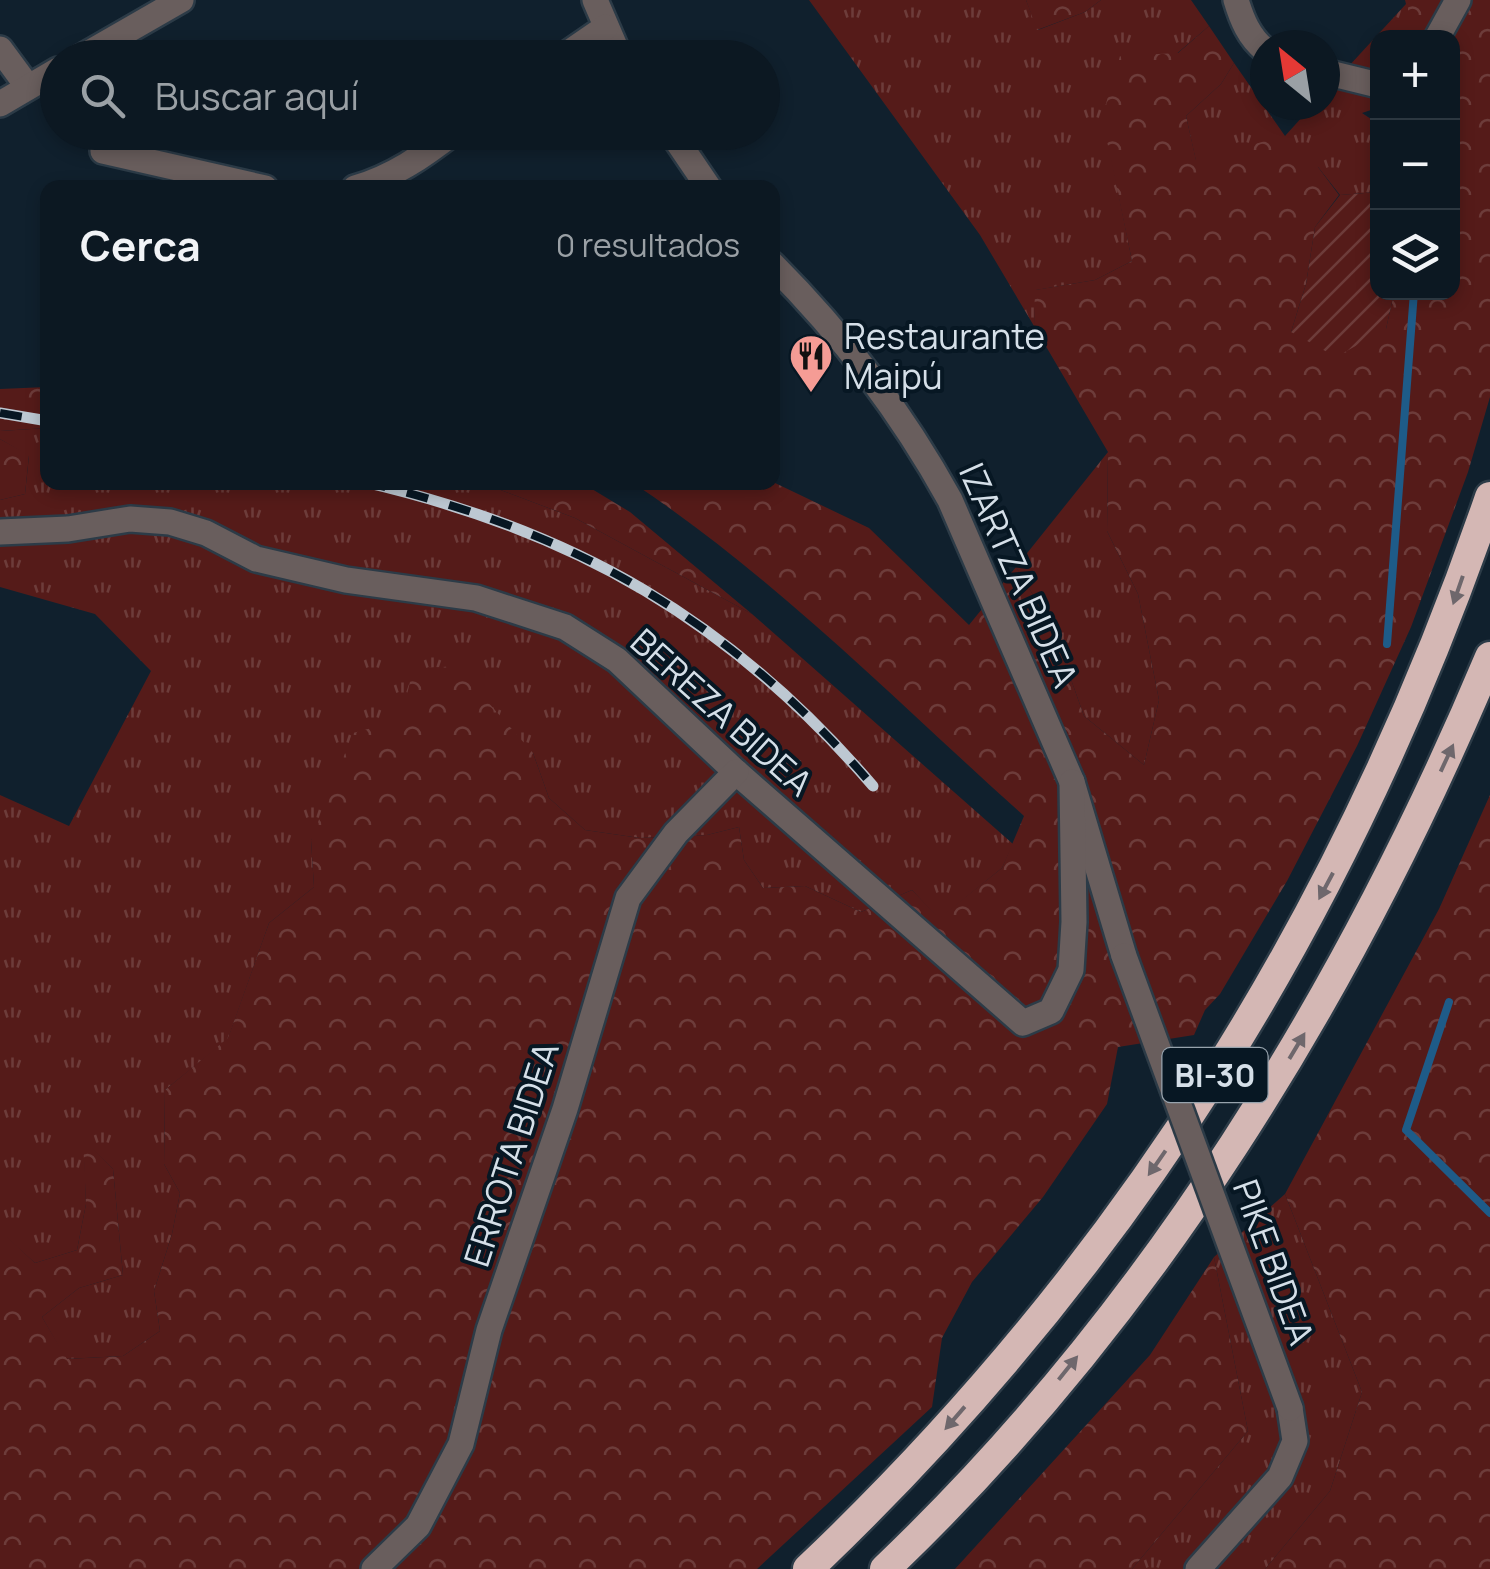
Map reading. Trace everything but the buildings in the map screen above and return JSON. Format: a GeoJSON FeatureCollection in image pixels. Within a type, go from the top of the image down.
{"type":"FeatureCollection","features":[{"type":"Feature","properties":{"kind":"highway","name":"BI-30"},"geometry":{"type":"LineString","coordinates":[[808,1569],[907,1471],[1011,1354],[1136,1192],[1218,1072],[1296,942],[1352,834],[1409,712],[1490,498]]}},
{"type":"Feature","properties":{"kind":"highway","name":"BI-30"},"geometry":{"type":"LineString","coordinates":[[885,1569],[967,1486],[1052,1388],[1218,1170],[1300,1041],[1377,904],[1490,656]]}},
{"type":"Feature","properties":{"kind":"street"},"geometry":{"type":"LineString","coordinates":[[112,40],[182,0]]}},
{"type":"Feature","properties":{"kind":"street"},"geometry":{"type":"LineString","coordinates":[[595,0],[612,40]]}},
{"type":"Feature","properties":{"kind":"street"},"geometry":{"type":"LineString","coordinates":[[1236,0],[1250,33]]}},
{"type":"Feature","properties":{"kind":"street"},"geometry":{"type":"LineString","coordinates":[[1441,30],[1458,0]]}},
{"type":"Feature","properties":{"kind":"street"},"geometry":{"type":"LineString","coordinates":[[587,40],[606,27]]}},
{"type":"Feature","properties":{"kind":"street"},"geometry":{"type":"LineString","coordinates":[[0,49],[28,87]]}},
{"type":"Feature","properties":{"kind":"street"},"geometry":{"type":"LineString","coordinates":[[1340,76],[1370,83]]}},
{"type":"Feature","properties":{"kind":"street"},"geometry":{"type":"LineString","coordinates":[[0,104],[40,80]]}},
{"type":"Feature","properties":{"kind":"street"},"geometry":{"type":"LineString","coordinates":[[103,150],[231,180]]}},
{"type":"Feature","properties":{"kind":"street"},"geometry":{"type":"LineString","coordinates":[[378,180],[430,150]]}},
{"type":"Feature","properties":{"kind":"street"},"geometry":{"type":"LineString","coordinates":[[683,150],[704,180]]}},
{"type":"Feature","properties":{"kind":"street","name":"IZARTZA BIDEA"},"geometry":{"type":"LineString","coordinates":[[780,272],[817,308],[862,364],[928,458],[981,566],[1072,782],[1124,956]]}},
{"type":"Feature","properties":{"kind":"street","name":"BEREZA BIDEA"},"geometry":{"type":"LineString","coordinates":[[0,532],[68,529],[130,519],[170,522],[274,563],[346,580],[476,598],[564,628],[618,660],[736,772],[1023,1023],[1052,1011],[1071,970],[1072,782]]}},
{"type":"Feature","properties":{"kind":"street","name":"ERROTA BIDEA"},"geometry":{"type":"LineString","coordinates":[[374,1569],[418,1526],[461,1444],[489,1330],[565,1109],[628,898],[676,832],[736,772]]}},
{"type":"Feature","properties":{"kind":"street","name":"PIKE BIDEA"},"geometry":{"type":"LineString","coordinates":[[1124,956],[1290,1408],[1295,1441],[1280,1477],[1198,1569]]}},
{"type":"Feature","properties":{"kind":"green space"},"geometry":{"type":"Polygon","coordinates":[[[809,0],[1026,0],[1038,30],[1085,12],[1101,0],[1191,0],[1209,26],[1103,117],[1132,261],[1095,280],[1036,290],[1034,326],[980,235],[809,0]]]}},
{"type":"Feature","properties":{"kind":"green space"},"geometry":{"type":"Polygon","coordinates":[[[1026,0],[1101,0],[1085,12],[1037,30],[1026,0]]]}},
{"type":"Feature","properties":{"kind":"green space"},"geometry":{"type":"Polygon","coordinates":[[[1408,0],[1408,30],[1382,30],[1408,0]]]}},
{"type":"Feature","properties":{"kind":"green space"},"geometry":{"type":"Polygon","coordinates":[[[1408,0],[1490,0],[1490,397],[1468,472],[1411,627],[1357,746],[1287,881],[1220,994],[1205,1010],[1194,1035],[1118,1047],[1107,1104],[1043,1197],[972,1282],[942,1338],[932,1407],[757,1569],[0,1569],[0,1235],[4,1234],[35,1263],[77,1250],[86,1204],[83,1139],[113,1169],[123,1275],[79,1288],[42,1317],[67,1359],[123,1356],[160,1331],[154,1291],[180,1193],[164,1164],[165,1090],[228,1038],[269,923],[314,887],[311,840],[353,733],[401,720],[413,669],[456,666],[533,753],[549,798],[585,830],[640,838],[707,835],[739,827],[744,860],[763,888],[805,886],[861,912],[912,890],[939,918],[1002,868],[1024,816],[786,600],[643,490],[780,490],[780,485],[869,528],[969,625],[1016,567],[1052,626],[1084,716],[1144,765],[1159,700],[1138,594],[1107,531],[1108,452],[1034,326],[1035,290],[1095,280],[1132,261],[1102,117],[1120,56],[1178,53],[1209,26],[1234,63],[1221,84],[1186,116],[1196,160],[1284,136],[1318,167],[1339,195],[1315,227],[1306,284],[1291,332],[1386,329],[1392,300],[1460,300],[1460,30],[1408,30],[1408,0]]]}},
{"type":"Feature","properties":{"kind":"green space"},"geometry":{"type":"Polygon","coordinates":[[[1370,43],[1370,110],[1362,113],[1370,118],[1370,193],[1340,195],[1318,167],[1196,161],[1186,116],[1221,84],[1234,63],[1250,86],[1250,120],[1274,120],[1285,136],[1299,120],[1340,120],[1340,76],[1370,43]]]}},
{"type":"Feature","properties":{"kind":"green space"},"geometry":{"type":"Polygon","coordinates":[[[1370,193],[1370,300],[1392,300],[1386,329],[1336,357],[1291,332],[1306,284],[1315,227],[1340,195],[1370,193]]]}},
{"type":"Feature","properties":{"kind":"green space"},"geometry":{"type":"Polygon","coordinates":[[[40,387],[40,428],[0,431],[0,389],[40,387]]]}},
{"type":"Feature","properties":{"kind":"green space"},"geometry":{"type":"Polygon","coordinates":[[[40,428],[40,490],[501,490],[575,518],[752,614],[1013,844],[1002,868],[939,919],[912,890],[861,912],[805,886],[763,888],[744,860],[739,827],[707,835],[640,838],[585,830],[549,798],[533,753],[401,720],[311,840],[314,887],[269,923],[228,1039],[165,1090],[164,1164],[180,1193],[154,1291],[160,1331],[123,1356],[66,1359],[42,1317],[79,1288],[123,1275],[113,1169],[84,1141],[86,1204],[77,1250],[35,1263],[0,1235],[0,795],[69,826],[151,671],[95,614],[0,587],[0,500],[25,494],[29,456],[0,439],[0,431],[40,428]]]}},
{"type":"Feature","properties":{"kind":"green space"},"geometry":{"type":"Polygon","coordinates":[[[0,439],[29,455],[25,494],[0,500],[0,439]]]}},
{"type":"Feature","properties":{"kind":"green space"},"geometry":{"type":"Polygon","coordinates":[[[1108,452],[1107,531],[1138,594],[1159,700],[1144,765],[1084,716],[1052,626],[1016,567],[1108,452]]]}},
{"type":"Feature","properties":{"kind":"green space"},"geometry":{"type":"Polygon","coordinates":[[[501,490],[594,490],[630,512],[752,614],[575,518],[501,490]]]}},
{"type":"Feature","properties":{"kind":"green space"},"geometry":{"type":"Polygon","coordinates":[[[1490,795],[1490,1569],[1265,1569],[1330,1491],[1362,1392],[1285,1194],[1439,909],[1490,795]]]}},
{"type":"Feature","properties":{"kind":"green space"},"geometry":{"type":"Polygon","coordinates":[[[1285,1194],[1362,1392],[1330,1491],[1265,1569],[1132,1569],[1248,1431],[1214,1257],[1285,1194]]]}},
{"type":"Feature","properties":{"kind":"green space"},"geometry":{"type":"Polygon","coordinates":[[[1214,1257],[1248,1431],[1132,1569],[955,1569],[1150,1355],[1214,1257]]]}},
{"type":"Feature","properties":{"kind":"waterway"},"geometry":{"type":"LineString","coordinates":[[1387,644],[1413,300]]}},
{"type":"Feature","properties":{"kind":"waterway"},"geometry":{"type":"LineString","coordinates":[[1449,1002],[1406,1130],[1490,1213]]}},
{"type":"Feature","properties":{"kind":"railway"},"geometry":{"type":"LineString","coordinates":[[0,413],[40,420]]}},
{"type":"Feature","properties":{"kind":"railway"},"geometry":{"type":"LineString","coordinates":[[395,490],[513,527],[581,556],[645,590],[705,630],[763,676],[873,786]]}},
{"type":"Feature","properties":{"kind":"place","name":"Restaurante Maipú"},"geometry":{"type":"Point","coordinates":[811,394]}}]}
